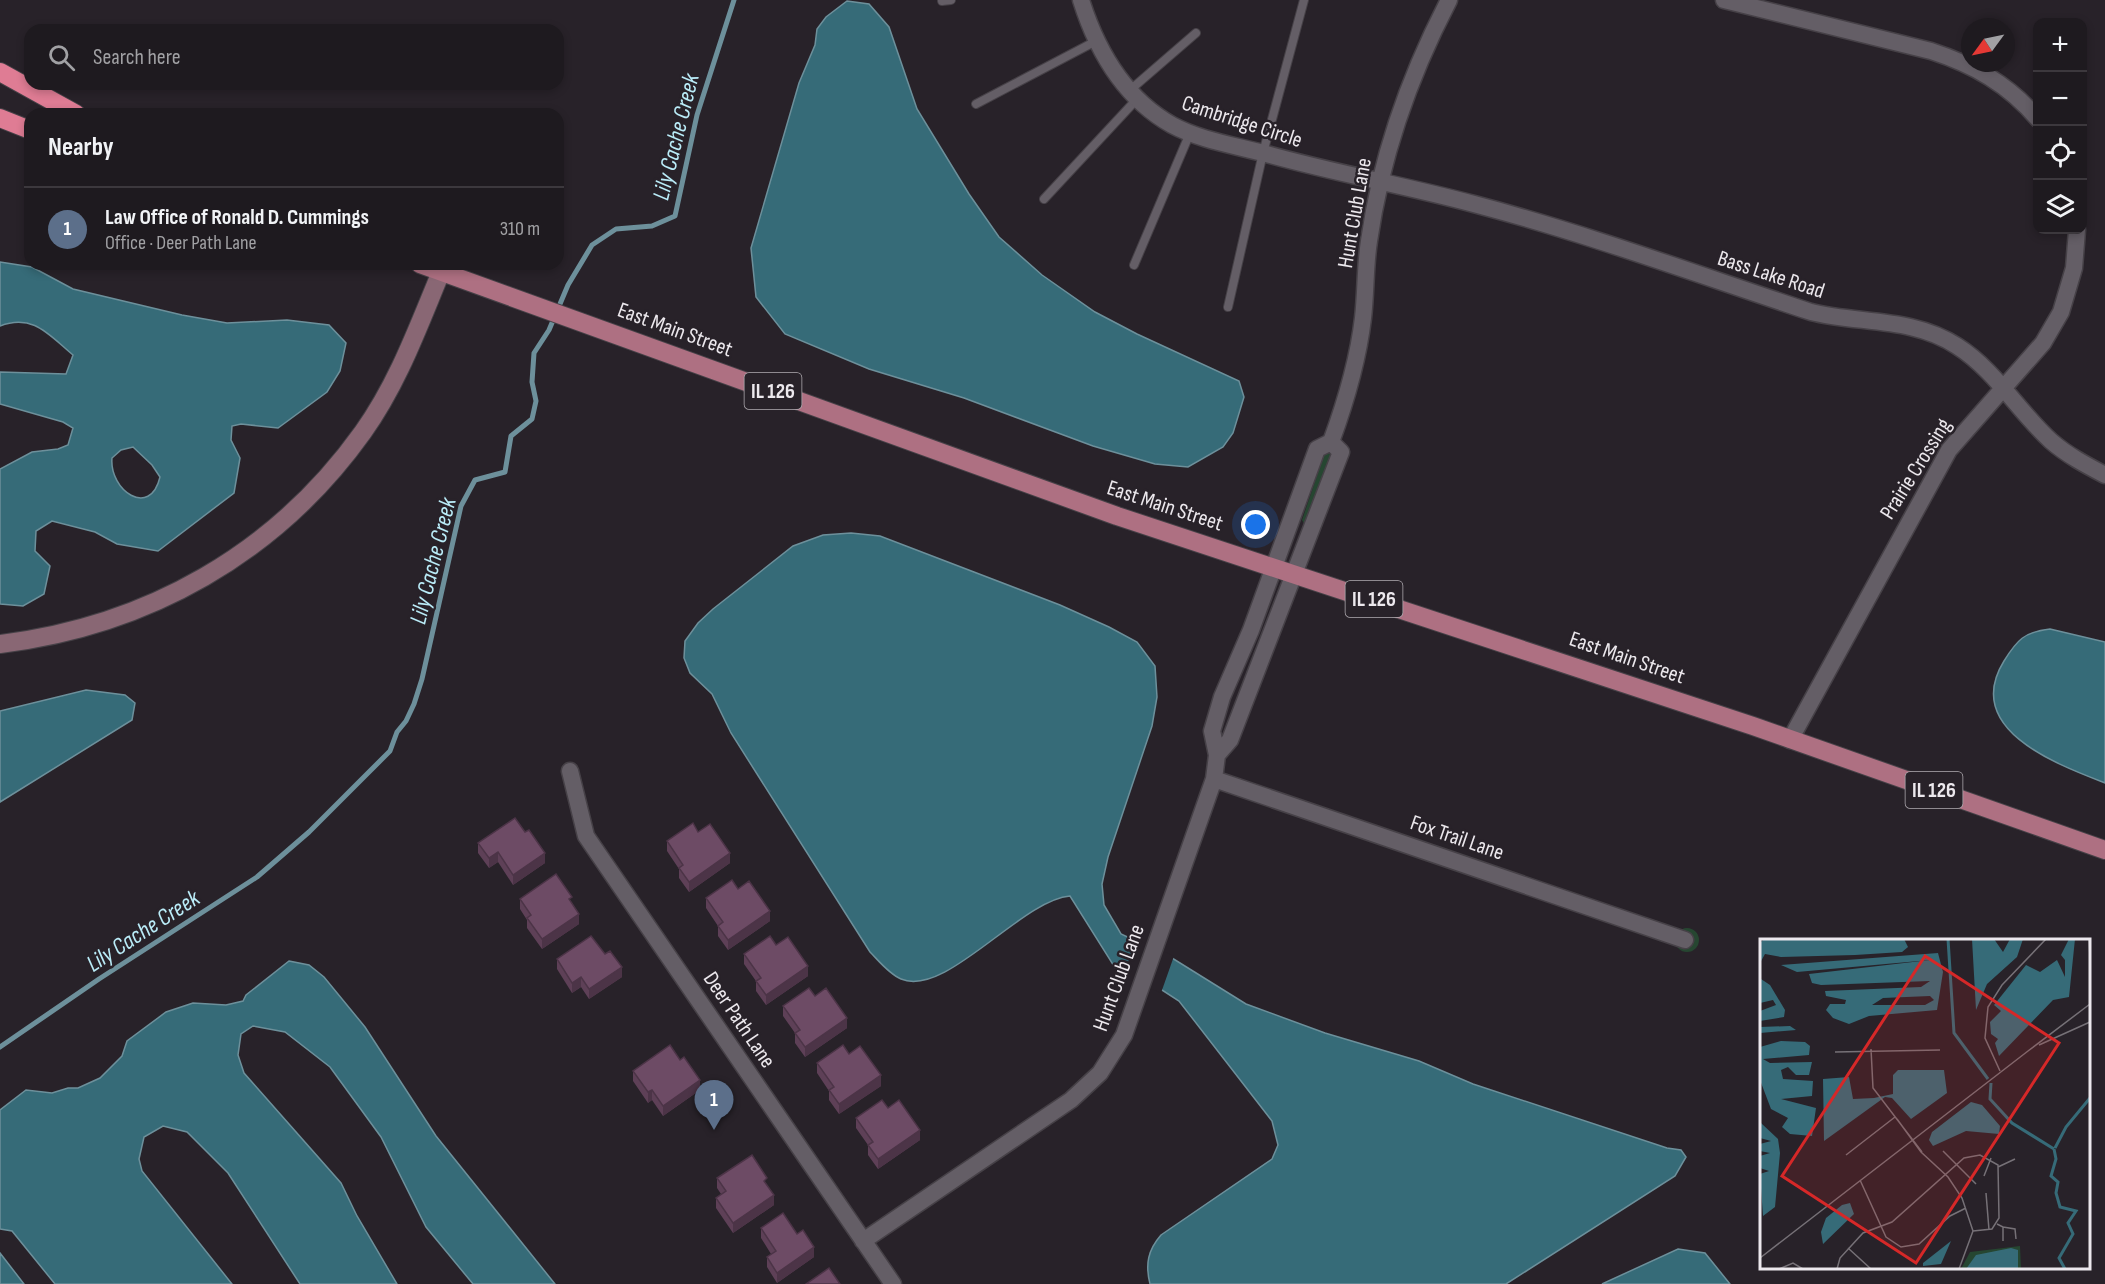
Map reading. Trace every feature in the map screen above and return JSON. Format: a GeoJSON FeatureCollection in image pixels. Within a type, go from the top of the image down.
{"type":"FeatureCollection","features":[{"type":"Feature","properties":{"kind":"highway"},"geometry":{"type":"LineString","coordinates":[[0,72],[24,85]]}},
{"type":"Feature","properties":{"kind":"highway"},"geometry":{"type":"LineString","coordinates":[[33,90],[65,108]]}},
{"type":"Feature","properties":{"kind":"highway"},"geometry":{"type":"LineString","coordinates":[[0,118],[24,128]]}},
{"type":"Feature","properties":{"kind":"main road","name":"East Main Street"},"geometry":{"type":"LineString","coordinates":[[436,270],[1072,500],[1624,682],[2105,850]]}},
{"type":"Feature","properties":{"kind":"street","name":"Cambridge Circle"},"geometry":{"type":"LineString","coordinates":[[1082,0],[1096,41],[1119,79],[1133,95],[1173,125],[1263,153],[1381,183]]}},
{"type":"Feature","properties":{"kind":"street","name":"Hunt Club Lane"},"geometry":{"type":"LineString","coordinates":[[863,1241],[1086,1088],[1115,1052],[1137,1002],[1214,779],[1217,755],[1212,731],[1222,697],[1251,630],[1317,449],[1331,442],[1350,387],[1363,318],[1369,241],[1381,183],[1399,113],[1415,71],[1449,0]]}},
{"type":"Feature","properties":{"kind":"street"},"geometry":{"type":"LineString","coordinates":[[1724,0],[1931,51],[1965,62],[2003,85],[2023,101],[2033,114]]}},
{"type":"Feature","properties":{"kind":"street","name":"Bass Lake Road"},"geometry":{"type":"LineString","coordinates":[[1381,183],[1474,204],[1552,227],[1811,312],[1918,328],[1957,345],[1981,365],[2051,440],[2080,462],[2105,475]]}},
{"type":"Feature","properties":{"kind":"street","name":"Prairie Crossing"},"geometry":{"type":"LineString","coordinates":[[1790,740],[1943,459],[2001,387],[2043,343],[2061,312],[2074,268],[2077,234]]}},
{"type":"Feature","properties":{"kind":"street"},"geometry":{"type":"LineString","coordinates":[[0,644],[62,634],[131,614],[166,598],[219,567],[256,544],[280,524],[323,482],[364,431],[407,356],[441,272]]}},
{"type":"Feature","properties":{"kind":"street","name":"Hunt Club Lane"},"geometry":{"type":"LineString","coordinates":[[1217,755],[1230,740],[1341,452],[1331,442]]}},
{"type":"Feature","properties":{"kind":"street","name":"Deer Path Lane"},"geometry":{"type":"LineString","coordinates":[[570,771],[586,836],[893,1284]]}},
{"type":"Feature","properties":{"kind":"street","name":"Fox Trail Lane"},"geometry":{"type":"LineString","coordinates":[[1214,779],[1685,940]]}},
{"type":"Feature","properties":{"kind":"lane"},"geometry":{"type":"LineString","coordinates":[[1228,307],[1263,153],[1304,0]]}},
{"type":"Feature","properties":{"kind":"lane"},"geometry":{"type":"LineString","coordinates":[[1044,199],[1133,95],[1196,33]]}},
{"type":"Feature","properties":{"kind":"lane"},"geometry":{"type":"LineString","coordinates":[[976,104],[1096,41]]}},
{"type":"Feature","properties":{"kind":"lane"},"geometry":{"type":"LineString","coordinates":[[1134,265],[1191,132]]}},
{"type":"Feature","properties":{"kind":"green space"},"geometry":{"type":"Polygon","coordinates":[[[1328,452],[1332,455],[1305,525],[1302,520],[1324,455],[1328,452]]]}},
{"type":"Feature","properties":{"kind":"green space"},"geometry":{"type":"Polygon","coordinates":[[[1687,928],[1696,931],[1699,940],[1696,949],[1687,952],[1678,949],[1675,940],[1678,931],[1687,928]]]}},
{"type":"Feature","properties":{"kind":"water"},"geometry":{"type":"Polygon","coordinates":[[[847,1],[869,4],[889,27],[917,109],[969,194],[999,237],[1042,275],[1095,312],[1239,381],[1244,397],[1233,433],[1223,447],[1188,467],[1155,464],[1093,446],[964,398],[869,369],[785,334],[756,297],[751,248],[799,83],[815,45],[817,29],[826,17],[847,1]]]}},
{"type":"Feature","properties":{"kind":"water"},"geometry":{"type":"Polygon","coordinates":[[[0,262],[24,266],[24,270],[38,270],[73,289],[182,315],[227,323],[287,320],[329,325],[346,343],[340,371],[327,392],[278,428],[241,424],[232,426],[231,440],[240,458],[234,493],[158,551],[117,544],[95,532],[52,521],[36,531],[35,551],[50,566],[44,594],[23,606],[0,604],[0,469],[32,452],[58,449],[68,445],[73,428],[63,422],[0,404],[0,372],[66,374],[73,355],[40,328],[22,322],[0,326],[0,262]],[[133,447],[121,450],[112,458],[117,480],[131,495],[140,498],[148,496],[155,490],[160,477],[152,465],[133,447]]]}},
{"type":"Feature","properties":{"kind":"water"},"geometry":{"type":"Polygon","coordinates":[[[851,533],[880,536],[1060,605],[1137,642],[1155,666],[1157,697],[1152,726],[1108,857],[1102,884],[1104,905],[1121,934],[1172,958],[1246,1004],[1325,1033],[1419,1061],[1473,1084],[1667,1148],[1681,1150],[1686,1157],[1675,1176],[1506,1284],[1150,1284],[1149,1258],[1153,1246],[1161,1235],[1272,1159],[1278,1145],[1272,1121],[1179,1001],[1162,990],[1117,971],[1070,896],[1051,901],[1029,913],[939,975],[919,981],[901,979],[892,974],[870,952],[731,733],[712,694],[690,673],[684,658],[685,641],[698,623],[793,546],[823,535],[851,533]]]}},
{"type":"Feature","properties":{"kind":"water"},"geometry":{"type":"Polygon","coordinates":[[[2050,629],[2105,642],[2105,783],[2040,754],[2020,740],[2005,724],[1995,706],[1994,685],[2004,661],[2013,648],[2027,635],[2050,629]]]}},
{"type":"Feature","properties":{"kind":"water"},"geometry":{"type":"Polygon","coordinates":[[[86,690],[125,695],[135,703],[132,720],[0,802],[0,711],[86,690]]]}},
{"type":"Feature","properties":{"kind":"water"},"geometry":{"type":"Polygon","coordinates":[[[289,961],[309,965],[324,977],[365,1027],[436,1136],[555,1284],[473,1284],[426,1227],[381,1137],[330,1067],[285,1032],[253,1026],[241,1034],[238,1055],[244,1073],[341,1183],[357,1216],[397,1284],[300,1284],[228,1173],[187,1132],[163,1126],[144,1137],[139,1159],[142,1171],[232,1284],[55,1284],[12,1231],[0,1229],[0,1110],[26,1090],[52,1093],[68,1088],[78,1088],[100,1078],[122,1056],[127,1041],[166,1012],[193,1003],[226,1005],[243,1001],[246,995],[289,961]]]}},
{"type":"Feature","properties":{"kind":"water"},"geometry":{"type":"Polygon","coordinates":[[[1678,1249],[1705,1253],[1730,1284],[1602,1284],[1678,1249]]]}},
{"type":"Feature","properties":{"kind":"water"},"geometry":{"type":"Polygon","coordinates":[[[0,1253],[24,1284],[0,1284],[0,1253]]]}},
{"type":"Feature","properties":{"kind":"pier"},"geometry":{"type":"Polygon","coordinates":[[[1136,939],[1174,956],[1161,993],[1123,977],[1136,939]]]}},
{"type":"Feature","properties":{"kind":"building"},"geometry":{"type":"Polygon","coordinates":[[[515,818],[525,832],[529,830],[545,853],[513,875],[498,852],[489,858],[478,843],[515,818]]]}},
{"type":"Feature","properties":{"kind":"building"},"geometry":{"type":"Polygon","coordinates":[[[693,823],[698,832],[710,824],[730,853],[689,882],[679,868],[683,865],[667,841],[693,823]]]}},
{"type":"Feature","properties":{"kind":"building"},"geometry":{"type":"Polygon","coordinates":[[[556,874],[572,897],[569,899],[579,914],[542,939],[527,918],[531,915],[520,899],[556,874]]]}},
{"type":"Feature","properties":{"kind":"building"},"geometry":{"type":"Polygon","coordinates":[[[732,880],[738,889],[749,881],[770,911],[728,940],[718,926],[723,922],[706,898],[732,880]]]}},
{"type":"Feature","properties":{"kind":"building"},"geometry":{"type":"Polygon","coordinates":[[[591,936],[605,954],[610,951],[622,967],[589,989],[581,977],[572,983],[557,959],[591,936]]]}},
{"type":"Feature","properties":{"kind":"building"},"geometry":{"type":"Polygon","coordinates":[[[770,936],[776,945],[788,937],[808,966],[766,995],[756,981],[761,978],[744,954],[770,936]]]}},
{"type":"Feature","properties":{"kind":"building"},"geometry":{"type":"Polygon","coordinates":[[[809,988],[815,996],[826,988],[847,1018],[805,1047],[795,1033],[800,1030],[783,1006],[809,988]]]}},
{"type":"Feature","properties":{"kind":"building"},"geometry":{"type":"Polygon","coordinates":[[[670,1045],[680,1060],[684,1057],[700,1080],[663,1106],[652,1090],[648,1092],[633,1071],[670,1045]]]}},
{"type":"Feature","properties":{"kind":"building"},"geometry":{"type":"Polygon","coordinates":[[[843,1045],[849,1054],[860,1046],[881,1075],[839,1104],[829,1090],[834,1087],[817,1063],[843,1045]]]}},
{"type":"Feature","properties":{"kind":"building"},"geometry":{"type":"Polygon","coordinates":[[[882,1100],[888,1108],[899,1100],[920,1130],[878,1159],[868,1145],[873,1142],[856,1118],[882,1100]]]}},
{"type":"Feature","properties":{"kind":"building"},"geometry":{"type":"Polygon","coordinates":[[[752,1155],[767,1178],[764,1181],[774,1195],[733,1223],[716,1198],[726,1191],[717,1178],[752,1155]]]}},
{"type":"Feature","properties":{"kind":"building"},"geometry":{"type":"Polygon","coordinates":[[[783,1213],[797,1234],[803,1230],[814,1247],[777,1273],[767,1257],[776,1251],[761,1228],[783,1213]]]}},
{"type":"Feature","properties":{"kind":"building"},"geometry":{"type":"Polygon","coordinates":[[[829,1268],[840,1284],[806,1284],[829,1268]]]}},
{"type":"Feature","properties":{"kind":"waterway","name":"Lily Cache Creek"},"geometry":{"type":"LineString","coordinates":[[0,1047],[99,979],[257,877],[309,832],[390,751],[397,732],[406,721],[414,704],[422,679],[461,506],[475,480],[505,472],[511,436],[532,419],[536,401],[532,382],[534,353],[549,330],[568,285],[592,245],[616,229],[652,226],[675,216],[697,115],[734,0]]}},
{"type":"Feature","properties":{"kind":"place","name":"Law Office of Ronald D. Cummings"},"geometry":{"type":"Point","coordinates":[714,1130]}}]}
